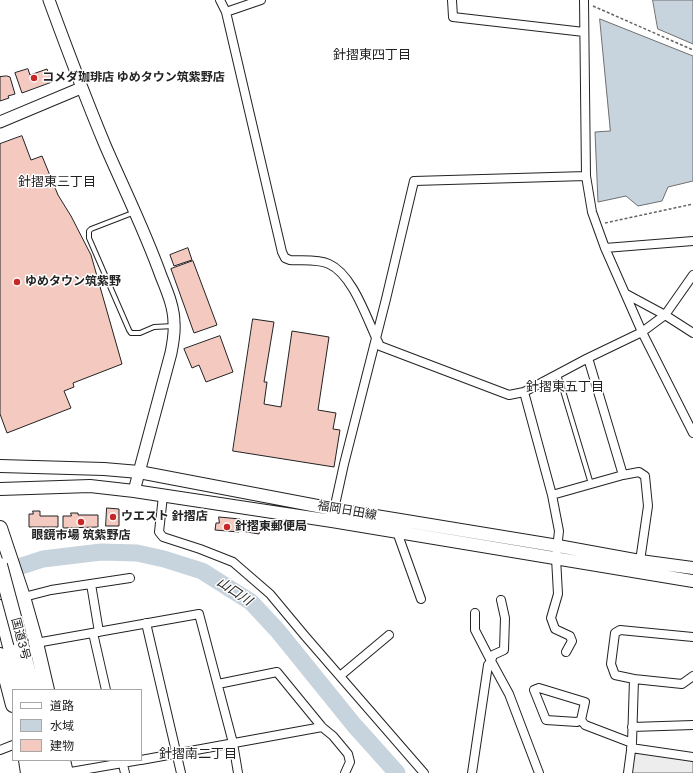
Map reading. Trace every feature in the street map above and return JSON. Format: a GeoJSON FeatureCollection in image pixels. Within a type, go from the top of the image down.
{"type":"FeatureCollection","features":[{"type":"Feature","properties":{"kind":"highway"},"geometry":{"type":"LineString","coordinates":[[0,528],[22,595],[47,689]]}},
{"type":"Feature","properties":{"kind":"highway","name":"国道3号"},"geometry":{"type":"LineString","coordinates":[[0,565],[11,648],[32,689]]}},
{"type":"Feature","properties":{"kind":"highway","name":"国道3号"},"geometry":{"type":"LineString","coordinates":[[0,607],[22,689]]}},
{"type":"Feature","properties":{"kind":"highway"},"geometry":{"type":"LineString","coordinates":[[11,648],[12,689]]}},
{"type":"Feature","properties":{"kind":"highway"},"geometry":{"type":"LineString","coordinates":[[26,761],[28,773]]}},
{"type":"Feature","properties":{"kind":"highway"},"geometry":{"type":"LineString","coordinates":[[37,761],[40,773]]}},
{"type":"Feature","properties":{"kind":"highway"},"geometry":{"type":"LineString","coordinates":[[49,761],[52,773]]}},
{"type":"Feature","properties":{"kind":"highway"},"geometry":{"type":"LineString","coordinates":[[63,761],[66,773]]}},
{"type":"Feature","properties":{"kind":"main road","name":"福岡日田線"},"geometry":{"type":"LineString","coordinates":[[0,466],[104,469],[139,472],[333,515],[398,526],[556,558],[693,581]]}},
{"type":"Feature","properties":{"kind":"main road","name":"福岡日田線"},"geometry":{"type":"LineString","coordinates":[[0,489],[90,486],[134,490],[163,496],[333,515]]}},
{"type":"Feature","properties":{"kind":"main road","name":"福岡日田線"},"geometry":{"type":"LineString","coordinates":[[398,526],[558,546],[640,561],[693,568]]}},
{"type":"Feature","properties":{"kind":"street"},"geometry":{"type":"LineString","coordinates":[[49,0],[81,88],[136,212],[171,302],[174,326],[171,353],[134,490]]}},
{"type":"Feature","properties":{"kind":"street"},"geometry":{"type":"LineString","coordinates":[[220,0],[226,12],[282,252],[285,258],[290,260],[330,264],[344,275],[351,285],[380,346],[509,395],[524,392],[588,358],[642,332],[665,314],[693,275]]}},
{"type":"Feature","properties":{"kind":"street"},"geometry":{"type":"LineString","coordinates":[[226,12],[261,0]]}},
{"type":"Feature","properties":{"kind":"street"},"geometry":{"type":"LineString","coordinates":[[452,0],[453,17],[584,32]]}},
{"type":"Feature","properties":{"kind":"street"},"geometry":{"type":"LineString","coordinates":[[584,1],[586,176],[592,212],[605,248],[642,332],[693,433]]}},
{"type":"Feature","properties":{"kind":"street"},"geometry":{"type":"LineString","coordinates":[[0,122],[81,88]]}},
{"type":"Feature","properties":{"kind":"street"},"geometry":{"type":"LineString","coordinates":[[333,515],[414,181],[586,176]]}},
{"type":"Feature","properties":{"kind":"street"},"geometry":{"type":"LineString","coordinates":[[605,248],[693,242]]}},
{"type":"Feature","properties":{"kind":"street"},"geometry":{"type":"LineString","coordinates":[[626,294],[665,314],[693,333]]}},
{"type":"Feature","properties":{"kind":"street"},"geometry":{"type":"LineString","coordinates":[[588,358],[623,475]]}},
{"type":"Feature","properties":{"kind":"street"},"geometry":{"type":"LineString","coordinates":[[524,392],[552,495],[559,531],[556,558],[558,594],[551,618],[555,629],[570,636],[572,641],[566,652]]}},
{"type":"Feature","properties":{"kind":"street"},"geometry":{"type":"LineString","coordinates":[[552,495],[623,475],[639,472],[645,476],[648,506],[640,561]]}},
{"type":"Feature","properties":{"kind":"street"},"geometry":{"type":"LineString","coordinates":[[163,496],[159,532],[163,537],[200,548],[233,562],[270,594],[424,773]]}},
{"type":"Feature","properties":{"kind":"street"},"geometry":{"type":"LineString","coordinates":[[398,526],[421,599]]}},
{"type":"Feature","properties":{"kind":"street"},"geometry":{"type":"LineString","coordinates":[[0,604],[22,595],[130,578]]}},
{"type":"Feature","properties":{"kind":"street"},"geometry":{"type":"LineString","coordinates":[[91,584],[96,632],[106,689]]}},
{"type":"Feature","properties":{"kind":"street"},"geometry":{"type":"LineString","coordinates":[[472,773],[488,665],[493,656],[504,650],[505,618],[501,600]]}},
{"type":"Feature","properties":{"kind":"street"},"geometry":{"type":"LineString","coordinates":[[475,613],[475,630],[509,694],[539,773]]}},
{"type":"Feature","properties":{"kind":"street"},"geometry":{"type":"LineString","coordinates":[[36,644],[199,614],[233,743],[238,773]]}},
{"type":"Feature","properties":{"kind":"street"},"geometry":{"type":"LineString","coordinates":[[146,623],[178,753],[181,773]]}},
{"type":"Feature","properties":{"kind":"street"},"geometry":{"type":"LineString","coordinates":[[693,636],[620,630],[615,633],[612,664],[615,675],[634,680],[682,684],[693,676]]}},
{"type":"Feature","properties":{"kind":"street"},"geometry":{"type":"LineString","coordinates":[[340,676],[389,635]]}},
{"type":"Feature","properties":{"kind":"street"},"geometry":{"type":"LineString","coordinates":[[218,684],[277,672],[322,727],[333,736],[348,754],[350,762],[345,773]]}},
{"type":"Feature","properties":{"kind":"street"},"geometry":{"type":"LineString","coordinates":[[628,773],[631,746],[634,680]]}},
{"type":"Feature","properties":{"kind":"street"},"geometry":{"type":"LineString","coordinates":[[539,688],[585,702],[581,720],[577,722],[546,720],[534,690],[539,688]]}},
{"type":"Feature","properties":{"kind":"street"},"geometry":{"type":"LineString","coordinates":[[581,720],[585,725],[631,746],[693,756]]}},
{"type":"Feature","properties":{"kind":"street"},"geometry":{"type":"LineString","coordinates":[[632,727],[693,725]]}},
{"type":"Feature","properties":{"kind":"street"},"geometry":{"type":"LineString","coordinates":[[142,760],[322,727]]}},
{"type":"Feature","properties":{"kind":"street"},"geometry":{"type":"LineString","coordinates":[[0,750],[12,745]]}},
{"type":"Feature","properties":{"kind":"street"},"geometry":{"type":"LineString","coordinates":[[66,773],[122,762],[125,773]]}},
{"type":"Feature","properties":{"kind":"lane"},"geometry":{"type":"LineString","coordinates":[[136,212],[91,229],[89,231],[89,238],[131,333],[140,333],[158,326],[174,326]]}},
{"type":"Feature","properties":{"kind":"lane"},"geometry":{"type":"LineString","coordinates":[[558,374],[591,484]]}},
{"type":"Feature","properties":{"kind":"path"},"geometry":{"type":"LineString","coordinates":[[584,1],[693,50]]}},
{"type":"Feature","properties":{"kind":"path"},"geometry":{"type":"LineString","coordinates":[[596,225],[693,204]]}},
{"type":"Feature","properties":{"kind":"shaded area"},"geometry":{"type":"Polygon","coordinates":[[[633,752],[693,761],[693,773],[632,773],[633,752]]]}},
{"type":"Feature","properties":{"kind":"water"},"geometry":{"type":"Polygon","coordinates":[[[653,0],[693,0],[693,44],[658,29],[653,0]]]}},
{"type":"Feature","properties":{"kind":"water"},"geometry":{"type":"Polygon","coordinates":[[[600,19],[693,56],[693,181],[668,187],[662,201],[638,206],[626,196],[598,202],[595,132],[610,131],[600,19]]]}},
{"type":"Feature","properties":{"kind":"building","name":"コメダ珈琲店 ゆめタウン筑紫野店"},"geometry":{"type":"Polygon","coordinates":[[[28,69],[30,75],[47,69],[52,82],[22,93],[15,73],[28,69]]]}},
{"type":"Feature","properties":{"kind":"building"},"geometry":{"type":"Polygon","coordinates":[[[0,77],[10,77],[15,94],[0,101],[0,77]]]}},
{"type":"Feature","properties":{"kind":"building","name":"ゆめタウン筑紫野"},"geometry":{"type":"Polygon","coordinates":[[[22,136],[31,160],[42,156],[58,195],[71,216],[91,255],[122,364],[73,383],[74,387],[64,391],[71,408],[7,433],[0,414],[0,144],[22,136]]]}},
{"type":"Feature","properties":{"kind":"building"},"geometry":{"type":"Polygon","coordinates":[[[188,248],[192,260],[174,266],[170,255],[188,248]]]}},
{"type":"Feature","properties":{"kind":"building"},"geometry":{"type":"Polygon","coordinates":[[[193,261],[217,325],[194,333],[171,269],[193,261]]]}},
{"type":"Feature","properties":{"kind":"building"},"geometry":{"type":"Polygon","coordinates":[[[253,319],[274,322],[264,382],[267,382],[264,404],[281,407],[292,331],[329,337],[318,410],[336,413],[333,429],[340,430],[334,467],[233,451],[253,319]]]}},
{"type":"Feature","properties":{"kind":"building"},"geometry":{"type":"Polygon","coordinates":[[[220,336],[233,372],[206,382],[199,365],[192,368],[184,349],[220,336]]]}},
{"type":"Feature","properties":{"kind":"building","name":"ウエスト 針摺店"},"geometry":{"type":"Polygon","coordinates":[[[107,508],[119,509],[119,526],[106,526],[107,508]]]}},
{"type":"Feature","properties":{"kind":"building"},"geometry":{"type":"Polygon","coordinates":[[[33,511],[40,511],[40,516],[58,516],[58,527],[29,527],[29,514],[33,514],[33,511]]]}},
{"type":"Feature","properties":{"kind":"building","name":"眼鏡市場 筑紫野店"},"geometry":{"type":"Polygon","coordinates":[[[71,513],[78,513],[78,515],[98,515],[98,527],[63,528],[63,516],[71,516],[71,513]]]}},
{"type":"Feature","properties":{"kind":"building","name":"針摺東郵便局"},"geometry":{"type":"Polygon","coordinates":[[[219,517],[240,519],[239,532],[215,530],[216,523],[219,523],[219,517]]]}},
{"type":"Feature","properties":{"kind":"building"},"geometry":{"type":"Polygon","coordinates":[[[242,520],[261,522],[259,534],[241,531],[242,520]]]}},
{"type":"Feature","properties":{"kind":"waterway","name":"山口川"},"geometry":{"type":"LineString","coordinates":[[0,573],[43,559],[101,552],[137,553],[164,559],[202,571],[251,602],[278,631],[354,725],[397,773]]}},
{"type":"Feature","properties":{"kind":"place","name":"コメダ珈琲店 ゆめタウン筑紫野店"},"geometry":{"type":"Point","coordinates":[34,78]}},
{"type":"Feature","properties":{"kind":"place","name":"ゆめタウン筑紫野"},"geometry":{"type":"Point","coordinates":[17,282]}},
{"type":"Feature","properties":{"kind":"place","name":"ウエスト 針摺店"},"geometry":{"type":"Point","coordinates":[113,517]}},
{"type":"Feature","properties":{"kind":"place","name":"眼鏡市場 筑紫野店"},"geometry":{"type":"Point","coordinates":[81,522]}},
{"type":"Feature","properties":{"kind":"place","name":"針摺東郵便局"},"geometry":{"type":"Point","coordinates":[227,527]}},
{"type":"Feature","properties":{"kind":"district","name":"針摺東四丁目"},"geometry":{"type":"Point","coordinates":[372,56]}},
{"type":"Feature","properties":{"kind":"district","name":"針摺東三丁目"},"geometry":{"type":"Point","coordinates":[57,183]}},
{"type":"Feature","properties":{"kind":"district","name":"針摺東五丁目"},"geometry":{"type":"Point","coordinates":[565,388]}},
{"type":"Feature","properties":{"kind":"district","name":"針摺南二丁目"},"geometry":{"type":"Point","coordinates":[198,755]}}]}
